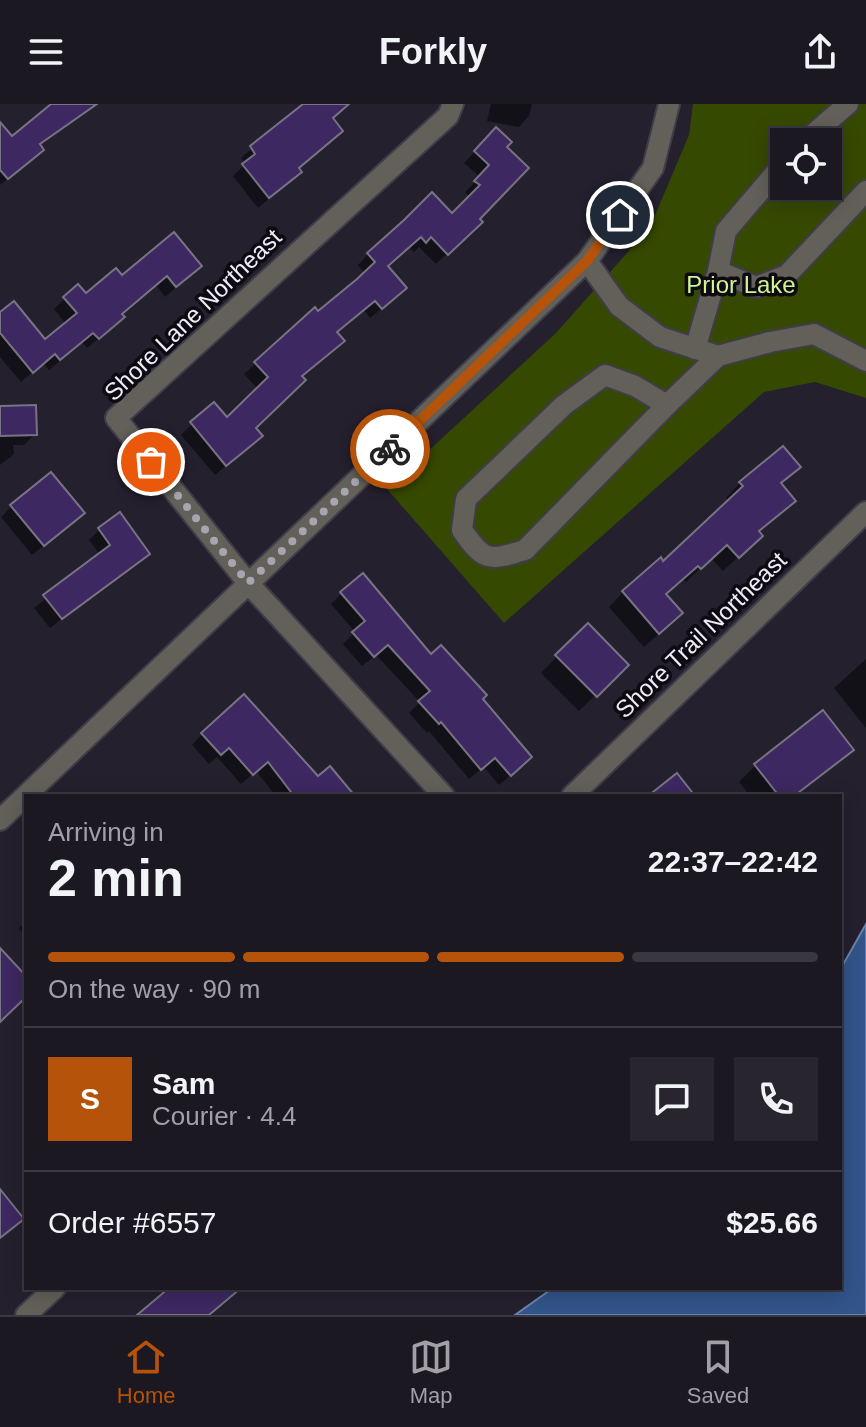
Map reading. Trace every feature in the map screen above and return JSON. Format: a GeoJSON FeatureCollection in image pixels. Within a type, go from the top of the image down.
{"type":"FeatureCollection","features":[{"type":"Feature","properties":{"kind":"street","name":"Shore Lane Northeast"},"geometry":{"type":"LineString","coordinates":[[442,794],[248,583],[116,418],[448,116],[453,104]]}},
{"type":"Feature","properties":{"kind":"street"},"geometry":{"type":"LineString","coordinates":[[27,794],[587,261],[653,168],[669,104]]}},
{"type":"Feature","properties":{"kind":"street"},"geometry":{"type":"LineString","coordinates":[[820,128],[848,104]]}},
{"type":"Feature","properties":{"kind":"street"},"geometry":{"type":"LineString","coordinates":[[695,349],[718,271],[726,231],[770,179]]}},
{"type":"Feature","properties":{"kind":"street"},"geometry":{"type":"LineString","coordinates":[[718,271],[756,287],[787,275],[866,191]]}},
{"type":"Feature","properties":{"kind":"street"},"geometry":{"type":"LineString","coordinates":[[587,261],[619,306],[660,337],[718,356]]}},
{"type":"Feature","properties":{"kind":"street"},"geometry":{"type":"LineString","coordinates":[[667,405],[635,386],[605,375],[564,405],[466,499],[462,530],[477,551],[497,558],[525,550],[718,356],[814,334],[866,361]]}},
{"type":"Feature","properties":{"kind":"street","name":"Shore Trail Northeast"},"geometry":{"type":"LineString","coordinates":[[574,794],[866,512]]}},
{"type":"Feature","properties":{"kind":"street"},"geometry":{"type":"LineString","coordinates":[[0,820],[24,797]]}},
{"type":"Feature","properties":{"kind":"street"},"geometry":{"type":"LineString","coordinates":[[26,1315],[53,1290]]}},
{"type":"Feature","properties":{"kind":"green space","name":"Prior Lake"},"geometry":{"type":"Polygon","coordinates":[[[693,104],[866,104],[866,398],[815,382],[764,392],[504,623],[387,489],[556,333],[650,227],[689,135],[693,104]]]}},
{"type":"Feature","properties":{"kind":"water"},"geometry":{"type":"Polygon","coordinates":[[[866,924],[866,1315],[515,1315],[550,1290],[842,1290],[842,966],[866,924]]]}},
{"type":"Feature","properties":{"kind":"building"},"geometry":{"type":"Polygon","coordinates":[[[51,104],[97,104],[40,144],[44,150],[8,179],[0,170],[0,122],[12,136],[51,104]]]}},
{"type":"Feature","properties":{"kind":"building"},"geometry":{"type":"Polygon","coordinates":[[[303,104],[349,104],[333,118],[343,131],[299,168],[302,172],[269,198],[242,164],[255,154],[250,146],[303,104]]]}},
{"type":"Feature","properties":{"kind":"building"},"geometry":{"type":"Polygon","coordinates":[[[496,127],[512,142],[507,147],[529,168],[480,219],[483,222],[448,255],[431,237],[426,243],[421,237],[388,266],[407,288],[382,309],[375,301],[337,332],[345,341],[302,376],[306,380],[256,428],[263,436],[226,466],[190,422],[214,402],[227,417],[268,377],[254,362],[315,307],[318,311],[375,262],[367,253],[432,192],[452,213],[480,185],[474,181],[489,165],[474,151],[496,127]]]}},
{"type":"Feature","properties":{"kind":"building"},"geometry":{"type":"Polygon","coordinates":[[[174,232],[202,266],[176,287],[167,276],[122,314],[125,317],[99,339],[93,333],[60,360],[55,354],[33,373],[0,333],[0,312],[14,301],[45,339],[77,313],[63,297],[78,284],[86,293],[116,268],[122,275],[174,232]]]}},
{"type":"Feature","properties":{"kind":"building"},"geometry":{"type":"Polygon","coordinates":[[[36,405],[37,435],[0,436],[0,406],[36,405]]]}},
{"type":"Feature","properties":{"kind":"building"},"geometry":{"type":"Polygon","coordinates":[[[783,446],[801,467],[781,483],[796,501],[759,531],[763,536],[739,558],[727,545],[701,569],[698,566],[666,594],[683,613],[659,634],[622,591],[661,557],[663,561],[743,486],[739,482],[783,446]]]}},
{"type":"Feature","properties":{"kind":"building"},"geometry":{"type":"Polygon","coordinates":[[[51,472],[85,513],[44,546],[10,505],[51,472]]]}},
{"type":"Feature","properties":{"kind":"building"},"geometry":{"type":"Polygon","coordinates":[[[120,512],[150,554],[62,619],[43,595],[110,545],[98,528],[120,512]]]}},
{"type":"Feature","properties":{"kind":"building"},"geometry":{"type":"Polygon","coordinates":[[[363,573],[431,654],[441,645],[487,695],[483,699],[532,757],[511,776],[495,758],[481,770],[441,722],[439,724],[418,701],[430,691],[388,645],[374,657],[352,632],[365,621],[340,592],[363,573]]]}},
{"type":"Feature","properties":{"kind":"building"},"geometry":{"type":"Polygon","coordinates":[[[588,623],[629,665],[597,697],[555,655],[588,623]]]}},
{"type":"Feature","properties":{"kind":"building"},"geometry":{"type":"Polygon","coordinates":[[[244,694],[318,776],[330,766],[353,794],[292,794],[268,762],[253,775],[229,748],[221,755],[201,733],[244,694]]]}},
{"type":"Feature","properties":{"kind":"building"},"geometry":{"type":"Polygon","coordinates":[[[823,710],[854,750],[797,794],[777,794],[754,764],[823,710]]]}},
{"type":"Feature","properties":{"kind":"building"},"geometry":{"type":"Polygon","coordinates":[[[677,773],[693,794],[651,794],[677,773]]]}},
{"type":"Feature","properties":{"kind":"building"},"geometry":{"type":"Polygon","coordinates":[[[0,948],[24,974],[24,999],[0,1022],[0,948]]]}},
{"type":"Feature","properties":{"kind":"building"},"geometry":{"type":"Polygon","coordinates":[[[0,1189],[24,1219],[0,1238],[0,1189]]]}},
{"type":"Feature","properties":{"kind":"building"},"geometry":{"type":"Polygon","coordinates":[[[167,1290],[239,1290],[209,1315],[137,1315],[167,1290]]]}},
{"type":"Feature","properties":{"kind":"way so far"},"geometry":{"type":"LineString","coordinates":[[151,462],[248,583],[390,449]]}},
{"type":"Feature","properties":{"kind":"route"},"geometry":{"type":"LineString","coordinates":[[390,449],[587,261],[620,215]]}}]}
